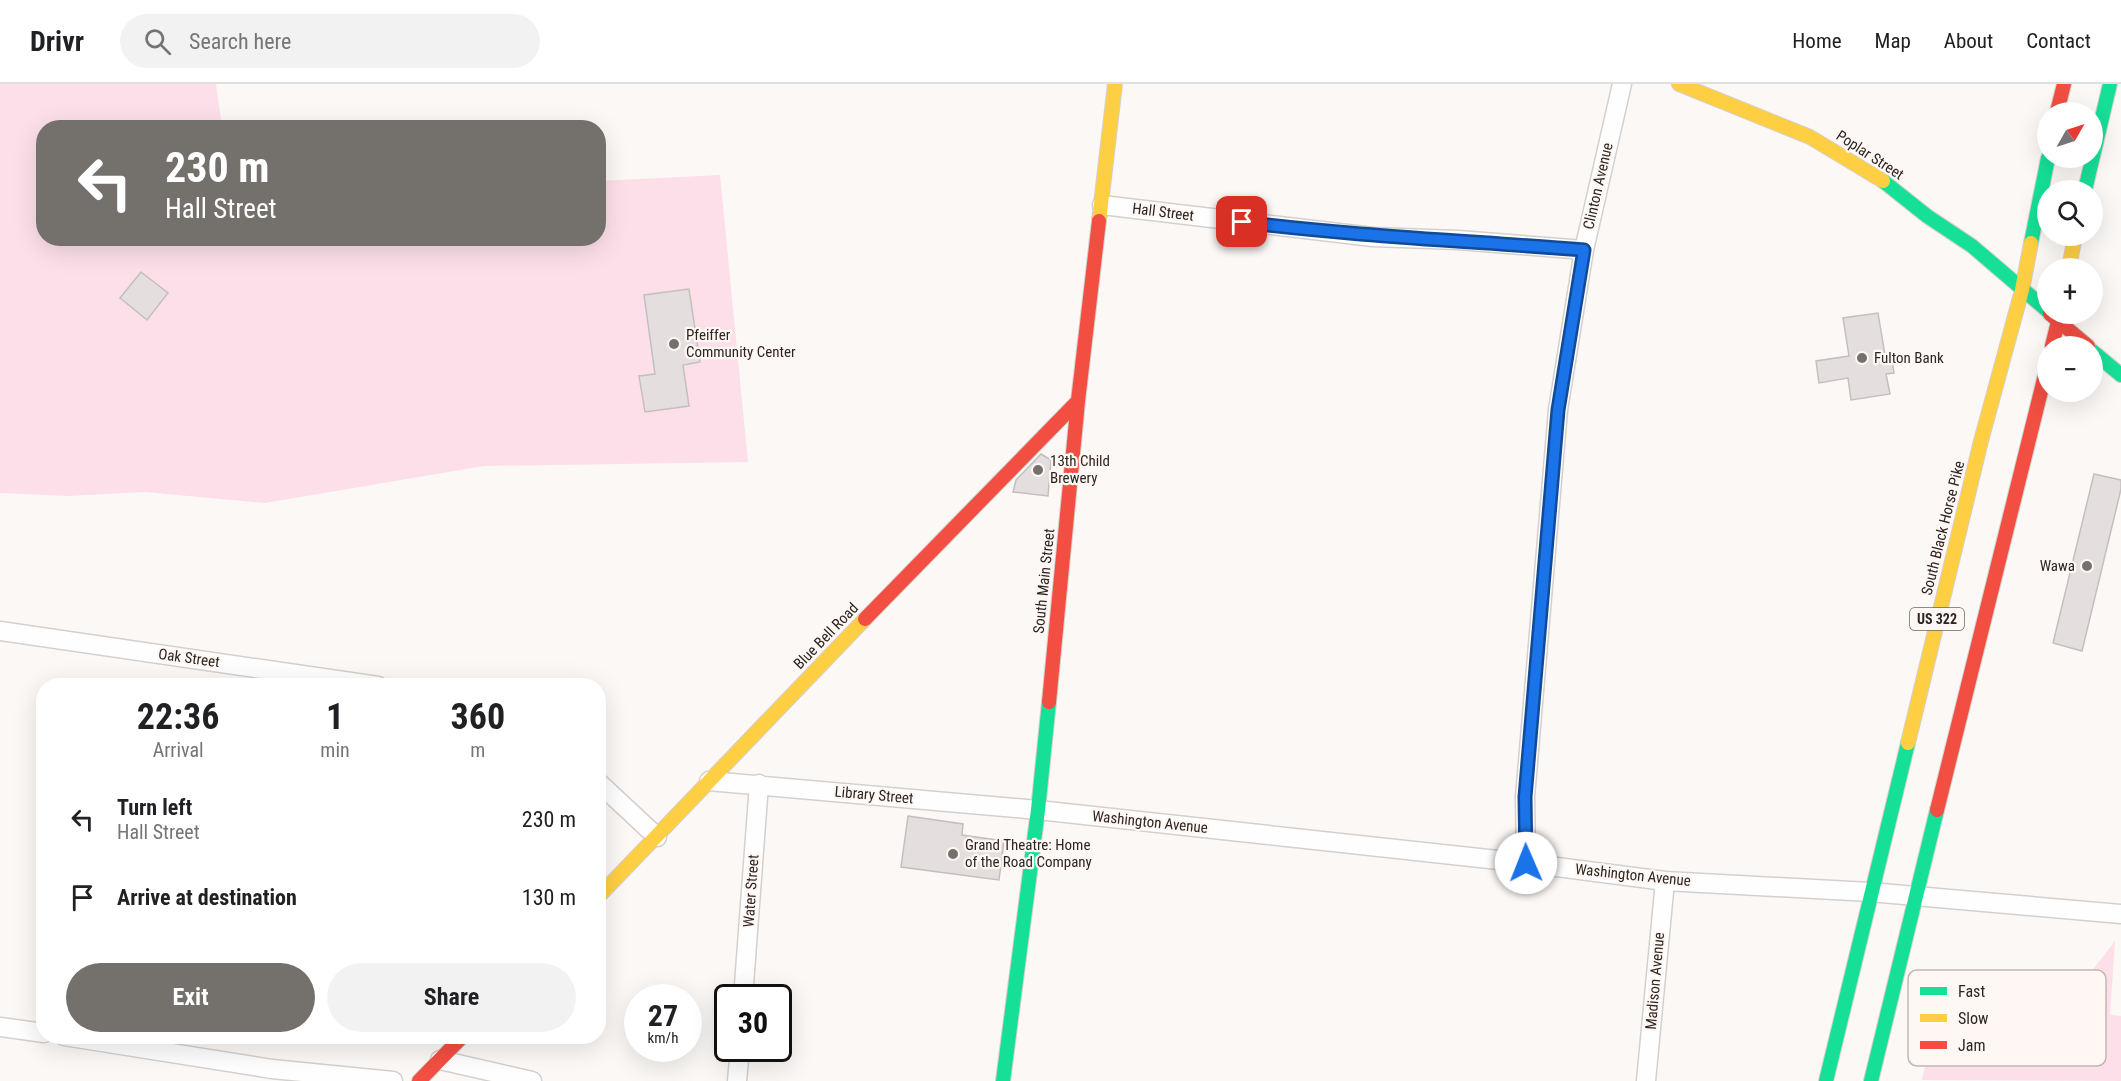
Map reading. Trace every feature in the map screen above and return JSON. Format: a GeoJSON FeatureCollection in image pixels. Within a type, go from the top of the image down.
{"type":"FeatureCollection","features":[{"type":"Feature","properties":{"kind":"main road","name":"South Main Street"},"geometry":{"type":"LineString","coordinates":[[1004,1081],[1038,810],[1078,400],[1115,84]]}},
{"type":"Feature","properties":{"kind":"main road","name":"Poplar Street"},"geometry":{"type":"LineString","coordinates":[[1679,84],[1810,137],[1849,159],[1972,246],[2037,302]]}},
{"type":"Feature","properties":{"kind":"main road"},"geometry":{"type":"LineString","coordinates":[[2060,102],[2064,84]]}},
{"type":"Feature","properties":{"kind":"main road"},"geometry":{"type":"LineString","coordinates":[[2087,180],[2110,84]]}},
{"type":"Feature","properties":{"kind":"main road","name":"South Black Horse Pike"},"geometry":{"type":"LineString","coordinates":[[1826,1081],[1981,441],[2022,290],[2046,168]]}},
{"type":"Feature","properties":{"kind":"main road","name":"Poplar Street"},"geometry":{"type":"LineString","coordinates":[[2064,324],[2077,336]]}},
{"type":"Feature","properties":{"kind":"main road"},"geometry":{"type":"LineString","coordinates":[[2103,360],[2121,375]]}},
{"type":"Feature","properties":{"kind":"main road","name":"Blue Bell Road"},"geometry":{"type":"LineString","coordinates":[[606,889],[1078,400]]}},
{"type":"Feature","properties":{"kind":"main road","name":"US 322"},"geometry":{"type":"LineString","coordinates":[[1871,1081],[1985,610],[2038,402]]}},
{"type":"Feature","properties":{"kind":"main road"},"geometry":{"type":"LineString","coordinates":[[419,1081],[455,1044]]}},
{"type":"Feature","properties":{"kind":"street","name":"Clinton Avenue"},"geometry":{"type":"LineString","coordinates":[[1526,863],[1525,797],[1558,410],[1584,250],[1622,84]]}},
{"type":"Feature","properties":{"kind":"street","name":"Hall Street"},"geometry":{"type":"LineString","coordinates":[[1101,205],[1373,237],[1458,240],[1584,250]]}},
{"type":"Feature","properties":{"kind":"street","name":"Oak Street"},"geometry":{"type":"LineString","coordinates":[[0,631],[323,678]]}},
{"type":"Feature","properties":{"kind":"street","name":"Library Street"},"geometry":{"type":"LineString","coordinates":[[709,781],[1038,810]]}},
{"type":"Feature","properties":{"kind":"street","name":"Water Street"},"geometry":{"type":"LineString","coordinates":[[744,984],[759,784]]}},
{"type":"Feature","properties":{"kind":"street"},"geometry":{"type":"LineString","coordinates":[[606,789],[657,837]]}},
{"type":"Feature","properties":{"kind":"street","name":"Washington Avenue"},"geometry":{"type":"LineString","coordinates":[[1038,810],[1665,880],[1870,892],[2121,914]]}},
{"type":"Feature","properties":{"kind":"street","name":"Madison Avenue"},"geometry":{"type":"LineString","coordinates":[[1646,1081],[1665,880]]}},
{"type":"Feature","properties":{"kind":"street"},"geometry":{"type":"LineString","coordinates":[[0,1027],[36,1032]]}},
{"type":"Feature","properties":{"kind":"street"},"geometry":{"type":"LineString","coordinates":[[114,1044],[272,1069],[393,1081]]}},
{"type":"Feature","properties":{"kind":"street"},"geometry":{"type":"LineString","coordinates":[[440,1060],[532,1081]]}},
{"type":"Feature","properties":{"kind":"street"},"geometry":{"type":"LineString","coordinates":[[738,1081],[739,1062]]}},
{"type":"Feature","properties":{"kind":"shaded area"},"geometry":{"type":"Polygon","coordinates":[[[0,84],[216,84],[221,120],[36,120],[36,246],[606,246],[606,181],[720,175],[748,462],[484,466],[265,503],[145,492],[68,496],[0,493],[0,84]]]}},
{"type":"Feature","properties":{"kind":"shaded area"},"geometry":{"type":"Polygon","coordinates":[[[2115,941],[2110,1015],[2121,1016],[2121,1081],[1922,1080],[1925,1066],[2106,1066],[2106,970],[2092,970],[2115,941]]]}},
{"type":"Feature","properties":{"kind":"building"},"geometry":{"type":"Polygon","coordinates":[[[141,272],[168,293],[147,320],[120,298],[141,272]]]}},
{"type":"Feature","properties":{"kind":"building","name":"Pfeiffer Community Center"},"geometry":{"type":"Polygon","coordinates":[[[689,289],[700,362],[683,365],[689,406],[645,412],[639,376],[655,374],[644,295],[689,289]]]}},
{"type":"Feature","properties":{"kind":"building","name":"Fulton Bank"},"geometry":{"type":"Polygon","coordinates":[[[1878,313],[1885,355],[1891,354],[1894,373],[1886,374],[1890,394],[1851,400],[1848,378],[1819,383],[1816,361],[1849,356],[1843,318],[1878,313]]]}},
{"type":"Feature","properties":{"kind":"building","name":"13th Child Brewery"},"geometry":{"type":"Polygon","coordinates":[[[1041,454],[1051,460],[1048,496],[1013,492],[1016,480],[1041,454]]]}},
{"type":"Feature","properties":{"kind":"building","name":"Wawa"},"geometry":{"type":"Polygon","coordinates":[[[2094,474],[2121,480],[2121,489],[2082,651],[2053,643],[2094,474]]]}},
{"type":"Feature","properties":{"kind":"building","name":"Grand Theatre: Home of the Road Company"},"geometry":{"type":"Polygon","coordinates":[[[908,816],[963,824],[962,835],[1004,841],[999,880],[901,867],[908,816]]]}},
{"type":"Feature","properties":{"kind":"traffic: fast"},"geometry":{"type":"LineString","coordinates":[[2087,180],[2110,84]]}},
{"type":"Feature","properties":{"kind":"traffic: fast"},"geometry":{"type":"LineString","coordinates":[[2031,243],[2046,168]]}},
{"type":"Feature","properties":{"kind":"traffic: fast"},"geometry":{"type":"LineString","coordinates":[[1883,181],[1927,216],[1972,246],[2037,302]]}},
{"type":"Feature","properties":{"kind":"traffic: fast"},"geometry":{"type":"LineString","coordinates":[[2103,360],[2121,375]]}},
{"type":"Feature","properties":{"kind":"traffic: fast"},"geometry":{"type":"LineString","coordinates":[[1003,1081],[1038,810],[1049,702]]}},
{"type":"Feature","properties":{"kind":"traffic: fast"},"geometry":{"type":"LineString","coordinates":[[1826,1081],[1908,743]]}},
{"type":"Feature","properties":{"kind":"traffic: fast"},"geometry":{"type":"LineString","coordinates":[[1871,1081],[1937,810]]}},
{"type":"Feature","properties":{"kind":"traffic: slow"},"geometry":{"type":"LineString","coordinates":[[1099,221],[1115,84]]}},
{"type":"Feature","properties":{"kind":"traffic: slow"},"geometry":{"type":"LineString","coordinates":[[1679,84],[1810,137],[1883,181]]}},
{"type":"Feature","properties":{"kind":"traffic: slow"},"geometry":{"type":"LineString","coordinates":[[1908,743],[1981,441],[2022,290],[2031,243]]}},
{"type":"Feature","properties":{"kind":"traffic: slow"},"geometry":{"type":"LineString","coordinates":[[2071,258],[2073,246]]}},
{"type":"Feature","properties":{"kind":"traffic: slow"},"geometry":{"type":"LineString","coordinates":[[606,889],[865,619]]}},
{"type":"Feature","properties":{"kind":"traffic: jam"},"geometry":{"type":"LineString","coordinates":[[2060,102],[2064,84]]}},
{"type":"Feature","properties":{"kind":"traffic: jam"},"geometry":{"type":"LineString","coordinates":[[1049,702],[1078,401],[1099,221]]}},
{"type":"Feature","properties":{"kind":"traffic: jam"},"geometry":{"type":"LineString","coordinates":[[2054,336],[2058,324]]}},
{"type":"Feature","properties":{"kind":"traffic: jam"},"geometry":{"type":"LineString","coordinates":[[2062,324],[2076,336]]}},
{"type":"Feature","properties":{"kind":"traffic: jam"},"geometry":{"type":"LineString","coordinates":[[865,619],[1078,401]]}},
{"type":"Feature","properties":{"kind":"traffic: jam"},"geometry":{"type":"LineString","coordinates":[[1937,810],[2038,402]]}},
{"type":"Feature","properties":{"kind":"traffic: jam"},"geometry":{"type":"LineString","coordinates":[[419,1081],[455,1044]]}},
{"type":"Feature","properties":{"kind":"place","name":"Pfeiffer Community Center"},"geometry":{"type":"Point","coordinates":[674,344]}},
{"type":"Feature","properties":{"kind":"place","name":"Fulton Bank"},"geometry":{"type":"Point","coordinates":[1862,358]}},
{"type":"Feature","properties":{"kind":"place","name":"13th Child Brewery"},"geometry":{"type":"Point","coordinates":[1038,470]}},
{"type":"Feature","properties":{"kind":"place","name":"Wawa"},"geometry":{"type":"Point","coordinates":[2087,566]}},
{"type":"Feature","properties":{"kind":"place","name":"Grand Theatre: Home of the Road Company"},"geometry":{"type":"Point","coordinates":[953,854]}},
{"type":"Feature","properties":{"kind":"route"},"geometry":{"type":"LineString","coordinates":[[1242,222],[1373,237],[1458,240],[1584,250],[1558,410],[1525,797],[1526,863]]}}]}
